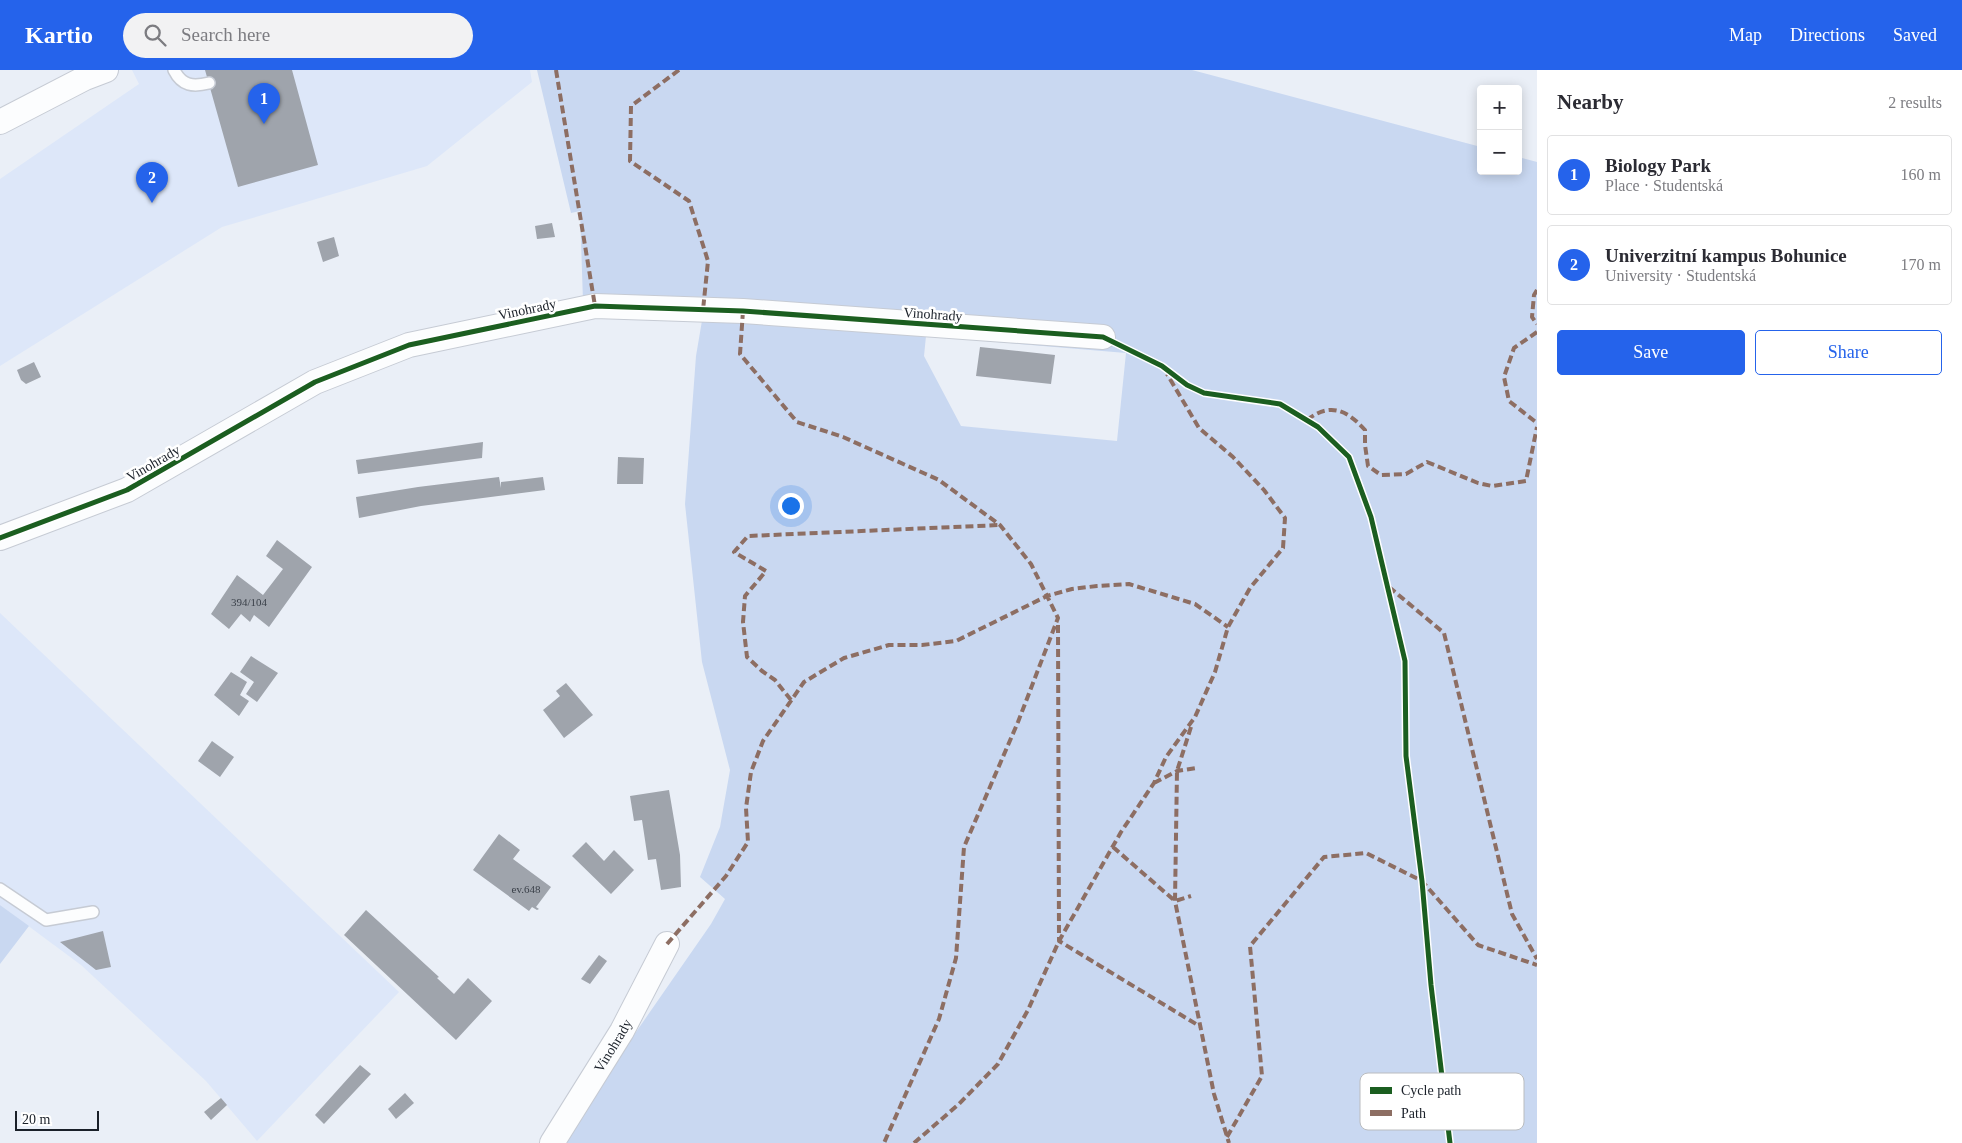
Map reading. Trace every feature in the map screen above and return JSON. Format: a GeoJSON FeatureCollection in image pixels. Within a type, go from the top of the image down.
{"type":"FeatureCollection","features":[{"type":"Feature","properties":{"kind":"street"},"geometry":{"type":"LineString","coordinates":[[0,122],[85,78],[106,70]]}},
{"type":"Feature","properties":{"kind":"street","name":"Vinohrady"},"geometry":{"type":"LineString","coordinates":[[0,538],[127,490],[315,382],[332,375],[409,345],[595,306],[744,311],[1103,337]]}},
{"type":"Feature","properties":{"kind":"street","name":"Vinohrady"},"geometry":{"type":"LineString","coordinates":[[552,1143],[622,1031],[667,944]]}},
{"type":"Feature","properties":{"kind":"lane"},"geometry":{"type":"LineString","coordinates":[[174,70],[185,84],[194,86],[209,83]]}},
{"type":"Feature","properties":{"kind":"lane"},"geometry":{"type":"LineString","coordinates":[[0,890],[46,920],[93,912]]}},
{"type":"Feature","properties":{"kind":"shaded area"},"geometry":{"type":"Polygon","coordinates":[[[132,70],[530,70],[532,82],[427,166],[222,227],[0,366],[0,179],[139,84],[132,70]]]}},
{"type":"Feature","properties":{"kind":"shaded area"},"geometry":{"type":"Polygon","coordinates":[[[537,70],[1192,70],[1477,146],[1477,175],[1522,175],[1522,158],[1537,162],[1537,1143],[559,1143],[711,924],[725,899],[700,877],[720,827],[730,770],[702,662],[685,504],[696,356],[706,297],[636,295],[583,301],[580,211],[571,213],[537,70]],[[926,336],[924,356],[961,426],[1117,441],[1126,353],[926,336]]]}},
{"type":"Feature","properties":{"kind":"shaded area"},"geometry":{"type":"Polygon","coordinates":[[[0,613],[399,992],[257,1141],[206,1081],[81,965],[0,905],[0,613]]]}},
{"type":"Feature","properties":{"kind":"shaded area"},"geometry":{"type":"Polygon","coordinates":[[[0,905],[29,926],[0,964],[0,905]]]}},
{"type":"Feature","properties":{"kind":"building"},"geometry":{"type":"Polygon","coordinates":[[[205,70],[292,70],[318,165],[238,187],[205,70]]]}},
{"type":"Feature","properties":{"kind":"building"},"geometry":{"type":"Polygon","coordinates":[[[552,223],[555,237],[537,239],[535,226],[552,223]]]}},
{"type":"Feature","properties":{"kind":"building"},"geometry":{"type":"Polygon","coordinates":[[[334,237],[339,256],[323,262],[317,242],[334,237]]]}},
{"type":"Feature","properties":{"kind":"building"},"geometry":{"type":"Polygon","coordinates":[[[980,347],[1055,355],[1051,384],[976,376],[980,347]]]}},
{"type":"Feature","properties":{"kind":"building"},"geometry":{"type":"Polygon","coordinates":[[[34,362],[41,377],[26,384],[21,380],[17,370],[34,362]]]}},
{"type":"Feature","properties":{"kind":"building"},"geometry":{"type":"Polygon","coordinates":[[[483,442],[482,458],[358,474],[356,460],[483,442]]]}},
{"type":"Feature","properties":{"kind":"building"},"geometry":{"type":"Polygon","coordinates":[[[618,457],[644,458],[643,484],[617,484],[618,457]]]}},
{"type":"Feature","properties":{"kind":"building"},"geometry":{"type":"Polygon","coordinates":[[[499,477],[501,488],[501,482],[543,477],[545,490],[421,506],[359,518],[356,497],[499,477]]]}},
{"type":"Feature","properties":{"kind":"building"},"geometry":{"type":"Polygon","coordinates":[[[277,540],[312,567],[269,627],[254,615],[250,622],[241,614],[229,629],[211,614],[237,575],[263,595],[283,569],[266,556],[277,540]]]}},
{"type":"Feature","properties":{"kind":"building"},"geometry":{"type":"Polygon","coordinates":[[[251,656],[278,673],[257,702],[246,694],[254,682],[240,672],[251,656]]]}},
{"type":"Feature","properties":{"kind":"building"},"geometry":{"type":"Polygon","coordinates":[[[231,672],[247,682],[240,695],[249,701],[239,716],[214,695],[231,672]]]}},
{"type":"Feature","properties":{"kind":"building"},"geometry":{"type":"Polygon","coordinates":[[[566,683],[593,715],[564,738],[543,710],[560,696],[556,691],[566,683]]]}},
{"type":"Feature","properties":{"kind":"building"},"geometry":{"type":"Polygon","coordinates":[[[212,741],[234,757],[220,777],[198,761],[212,741]]]}},
{"type":"Feature","properties":{"kind":"building"},"geometry":{"type":"Polygon","coordinates":[[[669,790],[680,855],[681,887],[661,890],[656,859],[648,860],[642,820],[634,821],[630,796],[669,790]]]}},
{"type":"Feature","properties":{"kind":"building"},"geometry":{"type":"Polygon","coordinates":[[[499,834],[520,850],[513,859],[551,887],[536,907],[539,909],[537,910],[532,907],[529,911],[473,870],[499,834]]]}},
{"type":"Feature","properties":{"kind":"building"},"geometry":{"type":"Polygon","coordinates":[[[586,842],[604,861],[614,850],[634,870],[611,894],[572,856],[586,842]]]}},
{"type":"Feature","properties":{"kind":"building"},"geometry":{"type":"Polygon","coordinates":[[[366,910],[439,977],[437,978],[454,994],[468,978],[492,1001],[456,1040],[344,935],[366,910]]]}},
{"type":"Feature","properties":{"kind":"building"},"geometry":{"type":"Polygon","coordinates":[[[103,931],[111,967],[96,970],[60,942],[103,931]]]}},
{"type":"Feature","properties":{"kind":"building"},"geometry":{"type":"Polygon","coordinates":[[[599,955],[607,961],[590,984],[581,979],[599,955]]]}},
{"type":"Feature","properties":{"kind":"building"},"geometry":{"type":"Polygon","coordinates":[[[360,1065],[371,1074],[324,1124],[315,1115],[360,1065]]]}},
{"type":"Feature","properties":{"kind":"building"},"geometry":{"type":"Polygon","coordinates":[[[405,1093],[414,1103],[396,1119],[388,1109],[405,1093]]]}},
{"type":"Feature","properties":{"kind":"building"},"geometry":{"type":"Polygon","coordinates":[[[221,1098],[227,1105],[211,1120],[204,1112],[221,1098]]]}},
{"type":"Feature","properties":{"kind":"marked path"},"geometry":{"type":"LineString","coordinates":[[556,70],[595,306]]}},
{"type":"Feature","properties":{"kind":"marked path"},"geometry":{"type":"LineString","coordinates":[[679,70],[631,106],[630,161],[689,201],[708,261],[703,310]]}},
{"type":"Feature","properties":{"kind":"marked path"},"geometry":{"type":"LineString","coordinates":[[1537,290],[1534,295],[1532,317],[1537,324]]}},
{"type":"Feature","properties":{"kind":"marked path"},"geometry":{"type":"LineString","coordinates":[[743,311],[740,354],[797,422],[843,437],[939,480],[1000,525],[1031,564],[1058,618],[1018,722],[964,847],[956,958],[939,1019],[884,1143]]}},
{"type":"Feature","properties":{"kind":"marked path"},"geometry":{"type":"LineString","coordinates":[[1537,332],[1514,348],[1504,377],[1509,401],[1537,423]]}},
{"type":"Feature","properties":{"kind":"marked path"},"geometry":{"type":"LineString","coordinates":[[914,1143],[959,1104],[998,1064],[1028,1010],[1059,941],[1121,832],[1154,783],[1166,757],[1195,717],[1215,672],[1228,627],[1250,588],[1283,548],[1285,518],[1264,490],[1233,457],[1199,428],[1167,374]]}},
{"type":"Feature","properties":{"kind":"marked path"},"geometry":{"type":"LineString","coordinates":[[1307,420],[1315,414],[1331,410],[1345,413],[1352,417],[1365,430],[1368,466],[1381,475],[1406,474],[1427,462],[1478,483],[1492,486],[1526,481],[1537,427]]}},
{"type":"Feature","properties":{"kind":"marked path"},"geometry":{"type":"LineString","coordinates":[[791,700],[775,680],[747,657],[743,622],[745,596],[766,571],[734,552],[748,536],[1000,525]]}},
{"type":"Feature","properties":{"kind":"marked path"},"geometry":{"type":"LineString","coordinates":[[667,944],[726,876],[748,842],[746,808],[751,772],[763,741],[804,682],[844,658],[889,645],[922,645],[956,641],[1047,596],[1072,589],[1097,586],[1129,584],[1195,604],[1228,627]]}},
{"type":"Feature","properties":{"kind":"marked path"},"geometry":{"type":"LineString","coordinates":[[1389,587],[1444,633],[1512,914],[1537,959]]}},
{"type":"Feature","properties":{"kind":"marked path"},"geometry":{"type":"LineString","coordinates":[[1058,625],[1059,941],[1201,1027]]}},
{"type":"Feature","properties":{"kind":"marked path"},"geometry":{"type":"LineString","coordinates":[[1191,727],[1177,771],[1175,901],[1214,1094],[1229,1143]]}},
{"type":"Feature","properties":{"kind":"marked path"},"geometry":{"type":"LineString","coordinates":[[1154,783],[1177,771],[1196,768]]}},
{"type":"Feature","properties":{"kind":"marked path"},"geometry":{"type":"LineString","coordinates":[[1113,847],[1175,901],[1191,896]]}},
{"type":"Feature","properties":{"kind":"marked path"},"geometry":{"type":"LineString","coordinates":[[1227,1137],[1262,1076],[1250,946],[1324,857],[1366,853],[1422,881],[1478,945],[1537,965]]}},
{"type":"Feature","properties":{"kind":"cycle path"},"geometry":{"type":"LineString","coordinates":[[0,538],[127,490],[315,382],[409,345],[595,306],[743,311],[1103,337],[1162,366],[1187,385],[1204,393],[1280,404],[1318,427],[1349,457],[1371,517],[1405,661],[1406,756],[1422,881],[1431,985],[1442,1073]]}},
{"type":"Feature","properties":{"kind":"cycle path"},"geometry":{"type":"LineString","coordinates":[[1448,1130],[1450,1143]]}},
{"type":"Feature","properties":{"kind":"place","name":"Biology Park"},"geometry":{"type":"Point","coordinates":[264,124]}},
{"type":"Feature","properties":{"kind":"place","name":"Univerzitní kampus Bohunice"},"geometry":{"type":"Point","coordinates":[152,203]}}]}
